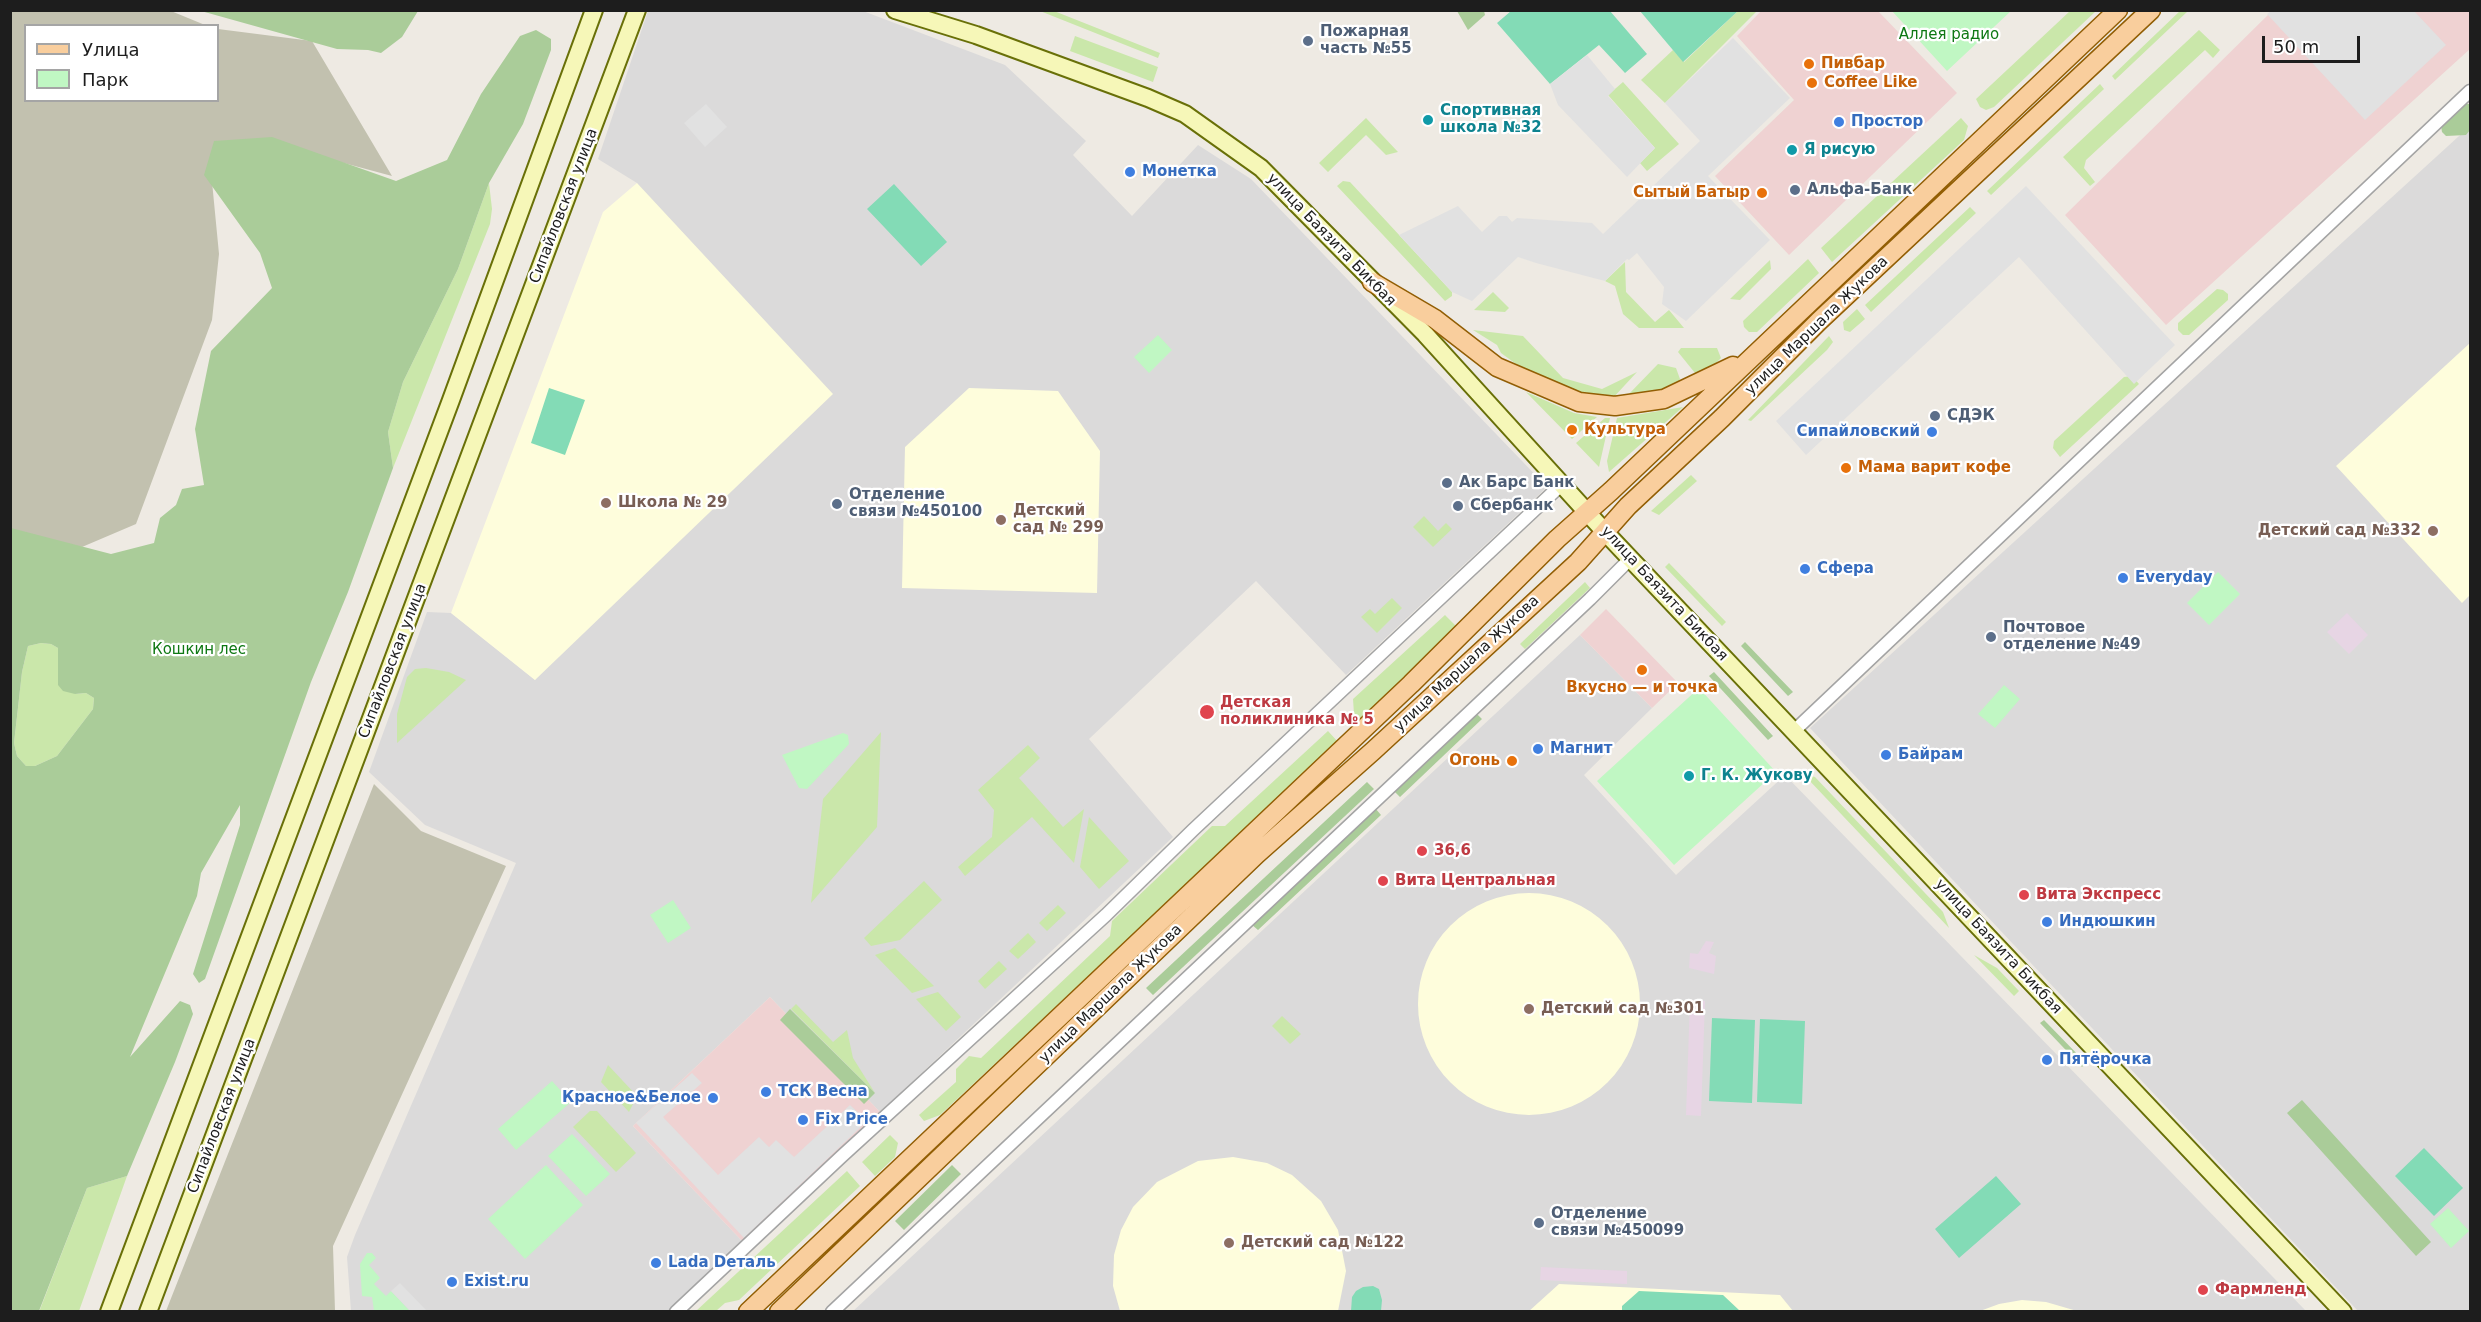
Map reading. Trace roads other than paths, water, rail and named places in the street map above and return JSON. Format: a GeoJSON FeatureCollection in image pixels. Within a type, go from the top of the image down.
{"type":"FeatureCollection","features":[{"type":"Feature","properties":{"kind":"main road"},"geometry":{"type":"LineString","coordinates":[[109,1311],[451,400],[594,10]]}},
{"type":"Feature","properties":{"kind":"main road","name":"Сипайловская улица"},"geometry":{"type":"LineString","coordinates":[[148,1311],[637,10]]}},
{"type":"Feature","properties":{"kind":"main road","name":"улица Баязита Бикбая"},"geometry":{"type":"LineString","coordinates":[[895,10],[1009,47],[1148,98],[1185,114],[1261,168],[1425,334],[1605,532],[2343,1311]]}},
{"type":"Feature","properties":{"kind":"main road","name":"улица Маршала Жукова"},"geometry":{"type":"LineString","coordinates":[[748,1311],[1411,684],[1557,538],[1588,512],[2118,10]]}},
{"type":"Feature","properties":{"kind":"main road","name":"улица Маршала Жукова"},"geometry":{"type":"LineString","coordinates":[[779,1311],[1257,854],[1373,751],[1578,562],[1628,506],[1722,418],[1819,321],[2151,10]]}},
{"type":"Feature","properties":{"kind":"main road"},"geometry":{"type":"LineString","coordinates":[[1372,282],[1435,319],[1497,367],[1579,402],[1615,406],[1664,399],[1751,357]]}},
{"type":"Feature","properties":{"kind":"street"},"geometry":{"type":"LineString","coordinates":[[1794,731],[2470,91]]}},
{"type":"Feature","properties":{"kind":"street"},"geometry":{"type":"LineString","coordinates":[[676,1311],[1106,915],[1184,838],[1562,485]]}},
{"type":"Feature","properties":{"kind":"street"},"geometry":{"type":"LineString","coordinates":[[832,1311],[1631,558]]}},
{"type":"Feature","properties":{"kind":"place","name":"Пожарная часть №55"},"geometry":{"type":"Point","coordinates":[1308,41]}},
{"type":"Feature","properties":{"kind":"place","name":"Пивбар"},"geometry":{"type":"Point","coordinates":[1809,64]}},
{"type":"Feature","properties":{"kind":"place","name":"Coffee Like"},"geometry":{"type":"Point","coordinates":[1812,83]}},
{"type":"Feature","properties":{"kind":"place","name":"Спортивная школа №32"},"geometry":{"type":"Point","coordinates":[1428,120]}},
{"type":"Feature","properties":{"kind":"place","name":"Простор"},"geometry":{"type":"Point","coordinates":[1839,122]}},
{"type":"Feature","properties":{"kind":"place","name":"Я рисую"},"geometry":{"type":"Point","coordinates":[1792,150]}},
{"type":"Feature","properties":{"kind":"place","name":"Монетка"},"geometry":{"type":"Point","coordinates":[1130,172]}},
{"type":"Feature","properties":{"kind":"place","name":"Альфа-Банк"},"geometry":{"type":"Point","coordinates":[1795,190]}},
{"type":"Feature","properties":{"kind":"place","name":"Сытый Батыр"},"geometry":{"type":"Point","coordinates":[1762,193]}},
{"type":"Feature","properties":{"kind":"place","name":"СДЭК"},"geometry":{"type":"Point","coordinates":[1935,416]}},
{"type":"Feature","properties":{"kind":"place","name":"Культура"},"geometry":{"type":"Point","coordinates":[1572,430]}},
{"type":"Feature","properties":{"kind":"place","name":"Сипайловский"},"geometry":{"type":"Point","coordinates":[1932,432]}},
{"type":"Feature","properties":{"kind":"place","name":"Мама варит кофе"},"geometry":{"type":"Point","coordinates":[1846,468]}},
{"type":"Feature","properties":{"kind":"place","name":"Ак Барс Банк"},"geometry":{"type":"Point","coordinates":[1447,483]}},
{"type":"Feature","properties":{"kind":"place","name":"Школа № 29"},"geometry":{"type":"Point","coordinates":[606,503]}},
{"type":"Feature","properties":{"kind":"place","name":"Отделение связи №450100"},"geometry":{"type":"Point","coordinates":[837,504]}},
{"type":"Feature","properties":{"kind":"place","name":"Сбербанк"},"geometry":{"type":"Point","coordinates":[1458,506]}},
{"type":"Feature","properties":{"kind":"place","name":"Детский сад № 299"},"geometry":{"type":"Point","coordinates":[1001,520]}},
{"type":"Feature","properties":{"kind":"place","name":"Детский сад №332"},"geometry":{"type":"Point","coordinates":[2433,531]}},
{"type":"Feature","properties":{"kind":"place","name":"Сфера"},"geometry":{"type":"Point","coordinates":[1805,569]}},
{"type":"Feature","properties":{"kind":"place","name":"Everyday"},"geometry":{"type":"Point","coordinates":[2123,578]}},
{"type":"Feature","properties":{"kind":"place","name":"Почтовое отделение №49"},"geometry":{"type":"Point","coordinates":[1991,637]}},
{"type":"Feature","properties":{"kind":"place","name":"Вкусно — и точка"},"geometry":{"type":"Point","coordinates":[1642,670]}},
{"type":"Feature","properties":{"kind":"place","name":"Детская поликлиника № 5"},"geometry":{"type":"Point","coordinates":[1207,712]}},
{"type":"Feature","properties":{"kind":"place","name":"Магнит"},"geometry":{"type":"Point","coordinates":[1538,749]}},
{"type":"Feature","properties":{"kind":"place","name":"Байрам"},"geometry":{"type":"Point","coordinates":[1886,755]}},
{"type":"Feature","properties":{"kind":"place","name":"Огонь"},"geometry":{"type":"Point","coordinates":[1512,761]}},
{"type":"Feature","properties":{"kind":"place","name":"Г. К. Жукову"},"geometry":{"type":"Point","coordinates":[1689,776]}},
{"type":"Feature","properties":{"kind":"place","name":"36,6"},"geometry":{"type":"Point","coordinates":[1422,851]}},
{"type":"Feature","properties":{"kind":"place","name":"Вита Центральная"},"geometry":{"type":"Point","coordinates":[1383,881]}},
{"type":"Feature","properties":{"kind":"place","name":"Вита Экспресс"},"geometry":{"type":"Point","coordinates":[2024,895]}},
{"type":"Feature","properties":{"kind":"place","name":"Индюшкин"},"geometry":{"type":"Point","coordinates":[2047,922]}},
{"type":"Feature","properties":{"kind":"place","name":"Детский сад №301"},"geometry":{"type":"Point","coordinates":[1529,1009]}},
{"type":"Feature","properties":{"kind":"place","name":"Пятёрочка"},"geometry":{"type":"Point","coordinates":[2047,1060]}},
{"type":"Feature","properties":{"kind":"place","name":"ТСК Весна"},"geometry":{"type":"Point","coordinates":[766,1092]}},
{"type":"Feature","properties":{"kind":"place","name":"Красное&Белое"},"geometry":{"type":"Point","coordinates":[713,1098]}},
{"type":"Feature","properties":{"kind":"place","name":"Fix Price"},"geometry":{"type":"Point","coordinates":[803,1120]}},
{"type":"Feature","properties":{"kind":"place","name":"Отделение связи №450099"},"geometry":{"type":"Point","coordinates":[1539,1223]}},
{"type":"Feature","properties":{"kind":"place","name":"Детский сад №122"},"geometry":{"type":"Point","coordinates":[1229,1243]}},
{"type":"Feature","properties":{"kind":"place","name":"Lada Dеталь"},"geometry":{"type":"Point","coordinates":[656,1263]}},
{"type":"Feature","properties":{"kind":"place","name":"Exist.ru"},"geometry":{"type":"Point","coordinates":[452,1282]}},
{"type":"Feature","properties":{"kind":"place","name":"Фармленд"},"geometry":{"type":"Point","coordinates":[2203,1290]}},
{"type":"Feature","properties":{"kind":"park label","name":"Аллея радио"},"geometry":{"type":"Point","coordinates":[1949,35]}},
{"type":"Feature","properties":{"kind":"park label","name":"Кошкин лес"},"geometry":{"type":"Point","coordinates":[199,650]}}]}
